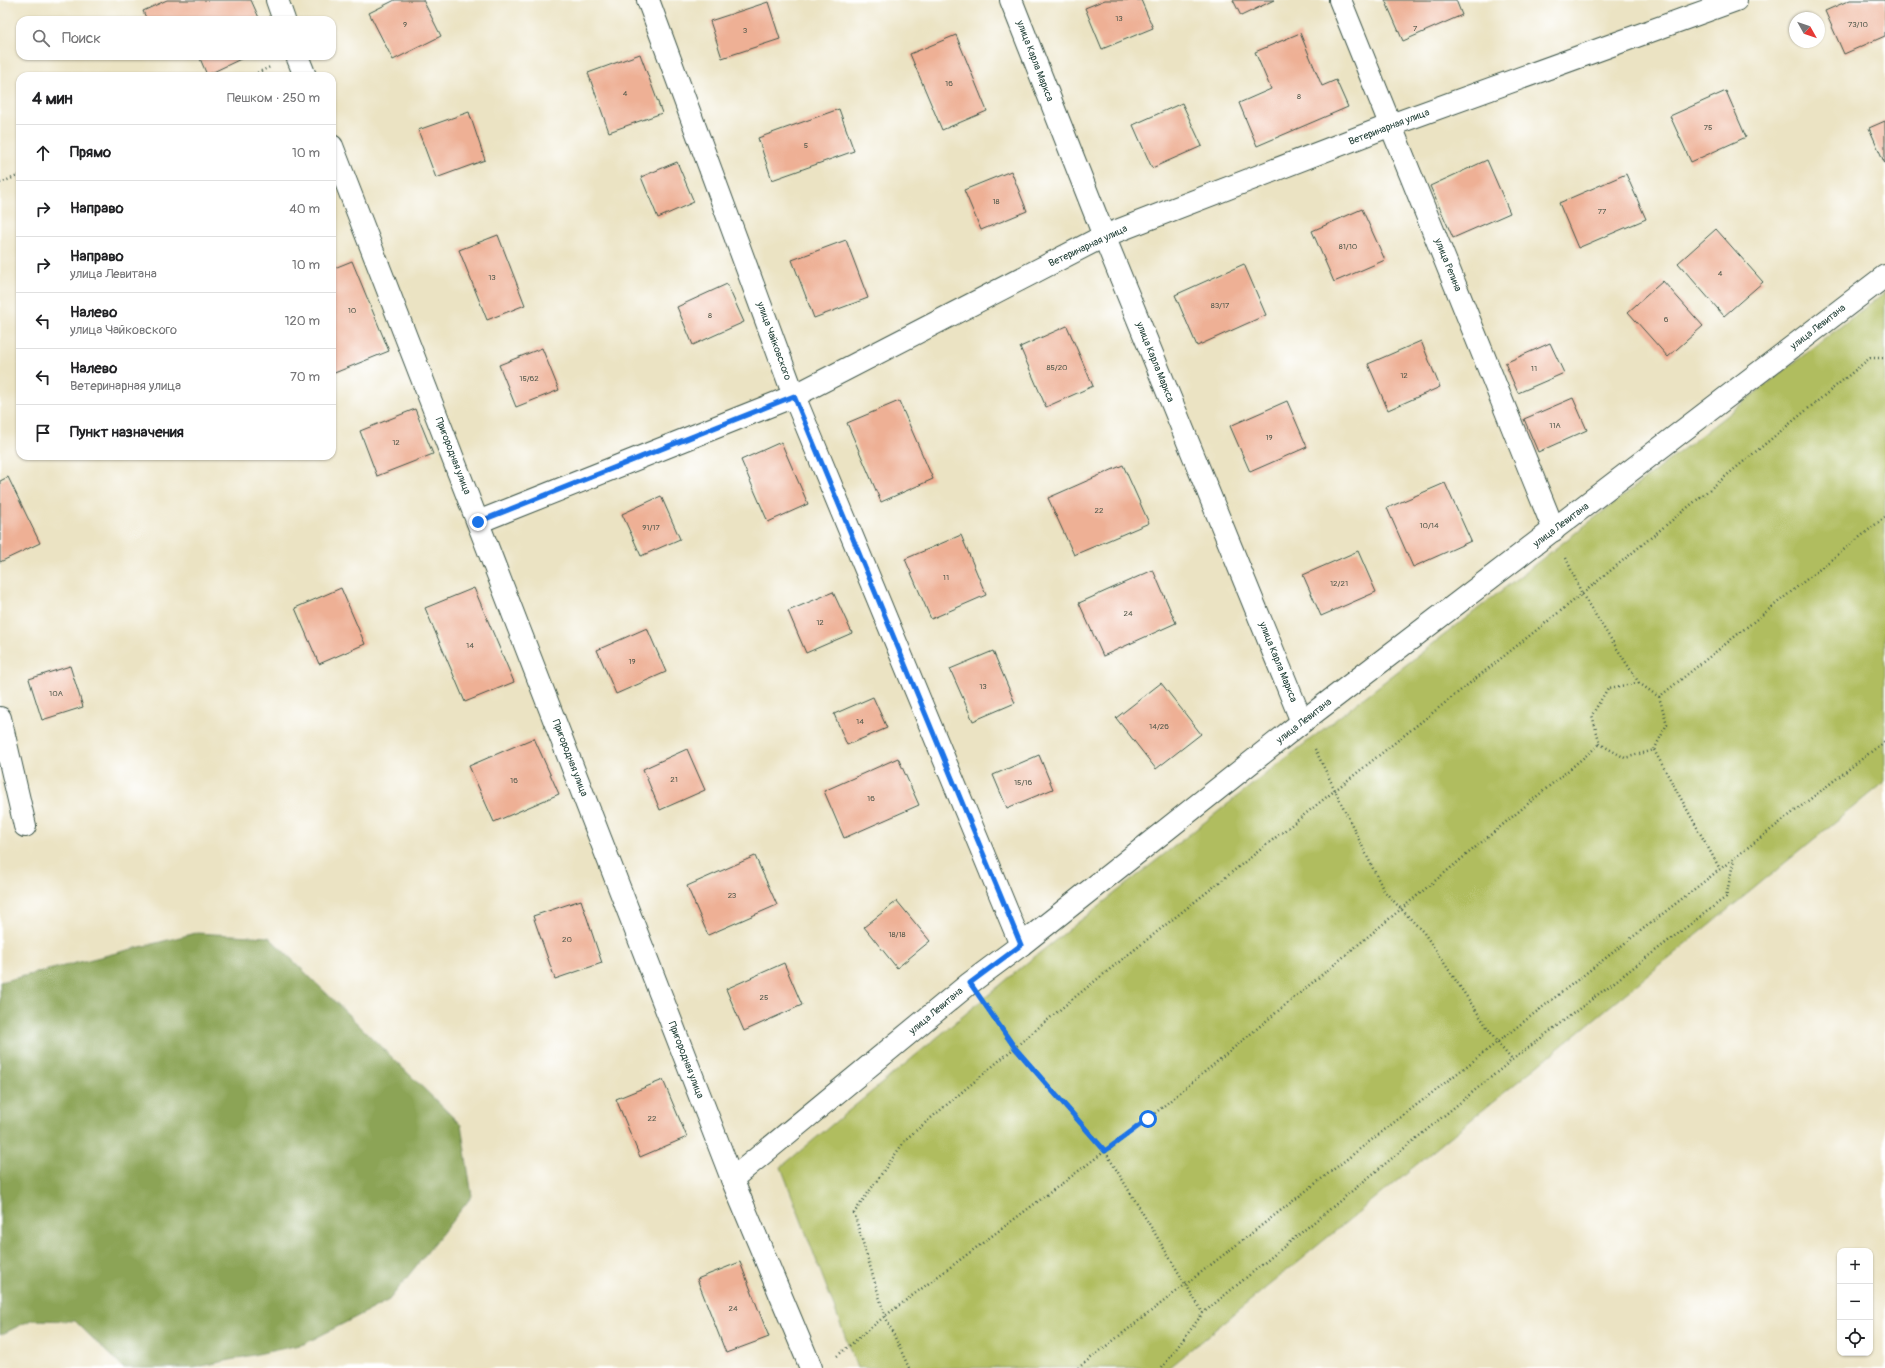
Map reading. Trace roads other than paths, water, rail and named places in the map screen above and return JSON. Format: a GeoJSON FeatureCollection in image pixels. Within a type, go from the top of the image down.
{"type":"FeatureCollection","features":[{"type":"Feature","properties":{"kind":"street"},"geometry":{"type":"LineString","coordinates":[[277,0],[283,16]]}},
{"type":"Feature","properties":{"kind":"street","name":"улица Чайковского"},"geometry":{"type":"LineString","coordinates":[[648,0],[794,396],[1021,945]]}},
{"type":"Feature","properties":{"kind":"street","name":"улица Карла Маркса"},"geometry":{"type":"LineString","coordinates":[[1011,0],[1104,236],[1302,722]]}},
{"type":"Feature","properties":{"kind":"street","name":"улица Репина"},"geometry":{"type":"LineString","coordinates":[[1340,0],[1554,530]]}},
{"type":"Feature","properties":{"kind":"street","name":"Ветеринарная улица"},"geometry":{"type":"LineString","coordinates":[[478,522],[794,396],[1104,236],[1391,125],[1736,0]]}},
{"type":"Feature","properties":{"kind":"street"},"geometry":{"type":"LineString","coordinates":[[299,60],[303,72]]}},
{"type":"Feature","properties":{"kind":"street","name":"Пригородная улица"},"geometry":{"type":"LineString","coordinates":[[336,156],[732,1179],[811,1368]]}},
{"type":"Feature","properties":{"kind":"street","name":"улица Левитана"},"geometry":{"type":"LineString","coordinates":[[732,1179],[970,983],[1021,945],[1302,722],[1885,276]]}},
{"type":"Feature","properties":{"kind":"street"},"geometry":{"type":"LineString","coordinates":[[0,718],[25,826]]}}]}
